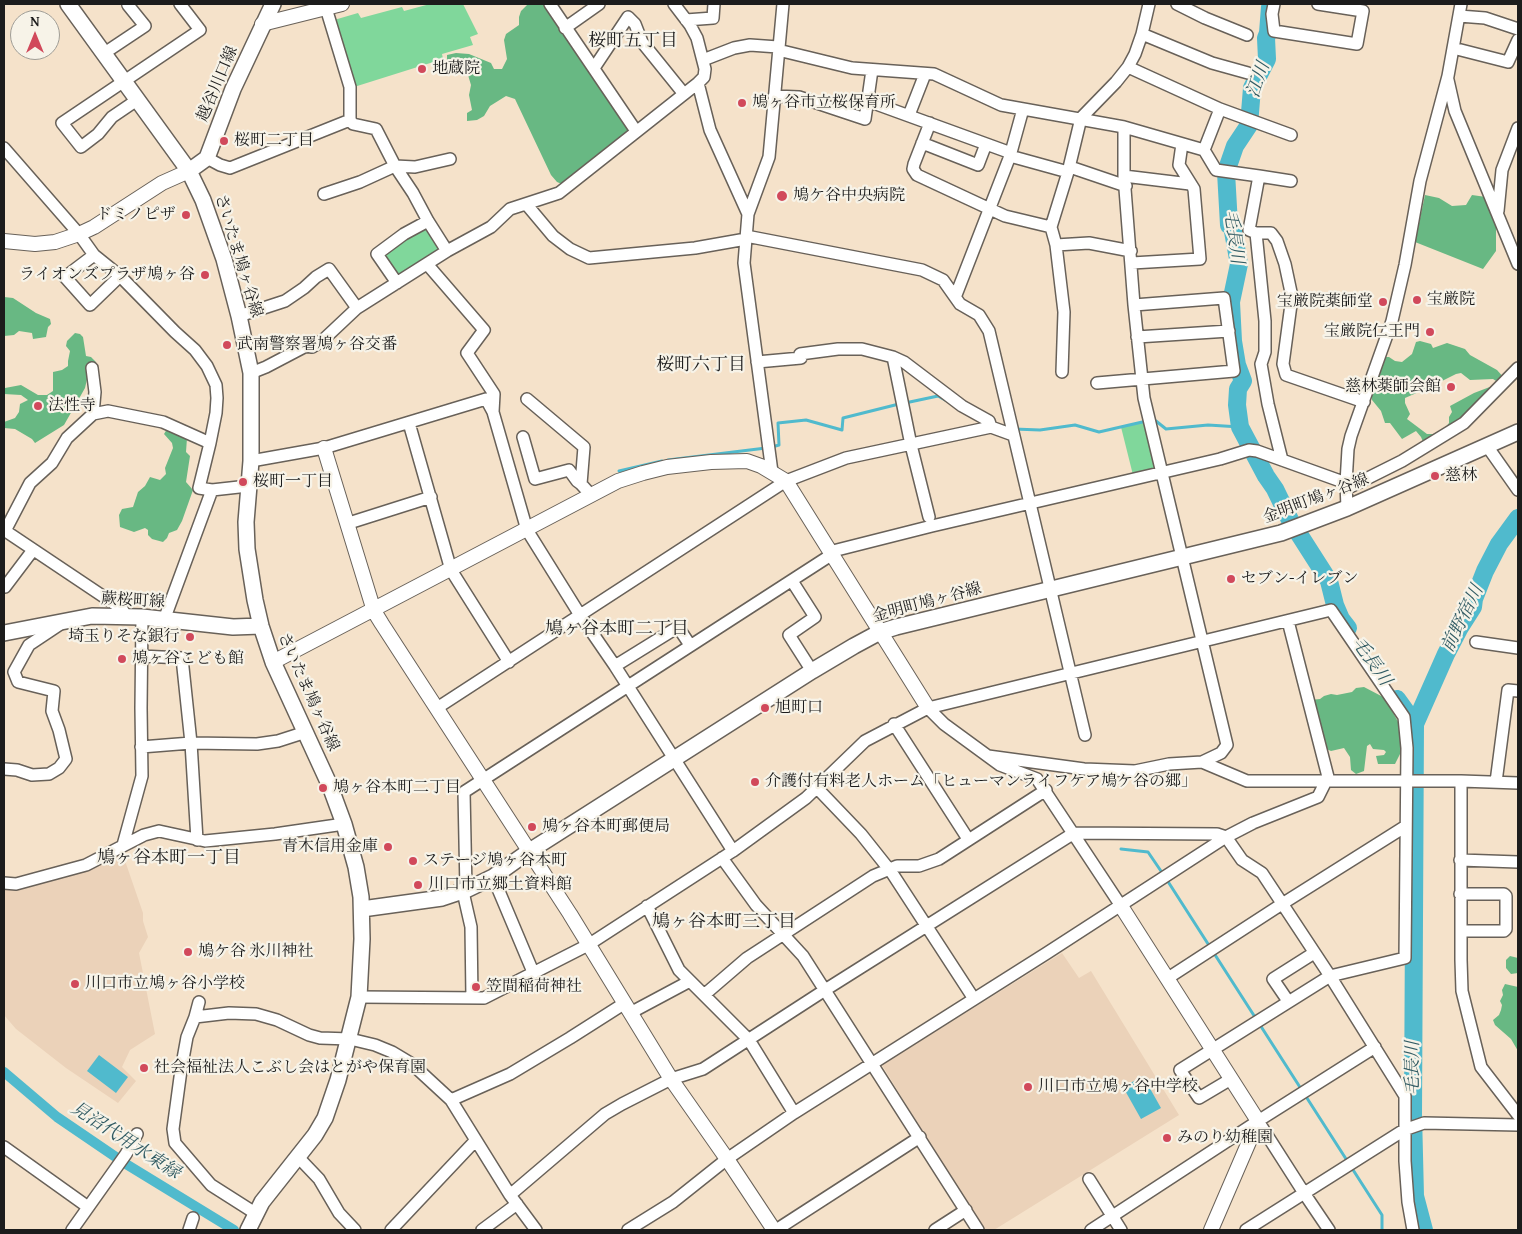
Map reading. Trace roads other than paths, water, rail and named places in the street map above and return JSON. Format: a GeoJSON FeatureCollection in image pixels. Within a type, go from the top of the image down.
{"type":"FeatureCollection","features":[{"type":"Feature","properties":{"kind":"main road","name":"さいたま鳩ヶ谷線"},"geometry":{"type":"LineString","coordinates":[[68,4],[189,171],[203,200],[224,259],[251,373],[251,461],[248,486],[247,549],[261,626],[273,662],[330,786],[344,824],[356,867],[362,909],[359,998],[338,1080],[325,1118],[298,1157],[272,1188],[256,1213],[249,1230]]}},
{"type":"Feature","properties":{"kind":"main road","name":"越谷川口線"},"geometry":{"type":"LineString","coordinates":[[207,158],[233,89],[273,4]]}},
{"type":"Feature","properties":{"kind":"main road"},"geometry":{"type":"LineString","coordinates":[[189,171],[207,158]]}},
{"type":"Feature","properties":{"kind":"main road","name":"金明町鳩ヶ谷線"},"geometry":{"type":"LineString","coordinates":[[362,909],[442,898],[464,891],[493,877],[528,852],[812,671],[880,632],[1286,532],[1347,508],[1518,432]]}},
{"type":"Feature","properties":{"kind":"main road","name":"蕨桜町線"},"geometry":{"type":"LineString","coordinates":[[4,633],[92,616],[142,617],[234,627],[261,626]]}},
{"type":"Feature","properties":{"kind":"street"},"geometry":{"type":"LineString","coordinates":[[103,54],[145,26],[129,4]]}},
{"type":"Feature","properties":{"kind":"street"},"geometry":{"type":"LineString","coordinates":[[137,100],[112,117],[98,134],[81,147],[62,123],[200,30],[180,4]]}},
{"type":"Feature","properties":{"kind":"street"},"geometry":{"type":"LineString","coordinates":[[262,24],[342,4]]}},
{"type":"Feature","properties":{"kind":"street"},"geometry":{"type":"LineString","coordinates":[[550,4],[636,132]]}},
{"type":"Feature","properties":{"kind":"street"},"geometry":{"type":"LineString","coordinates":[[565,28],[599,4]]}},
{"type":"Feature","properties":{"kind":"street"},"geometry":{"type":"LineString","coordinates":[[251,373],[322,340],[357,308],[447,251],[490,227],[510,209],[559,193],[698,83],[704,77],[705,69],[697,38],[674,4]]}},
{"type":"Feature","properties":{"kind":"street"},"geometry":{"type":"LineString","coordinates":[[686,20],[713,18],[714,4]]}},
{"type":"Feature","properties":{"kind":"street"},"geometry":{"type":"LineString","coordinates":[[772,472],[744,263],[748,214],[769,157],[783,4]]}},
{"type":"Feature","properties":{"kind":"street"},"geometry":{"type":"LineString","coordinates":[[1062,372],[1064,312],[1056,245],[1051,227],[1069,170],[1081,118],[1128,67],[1142,34],[1149,4]]}},
{"type":"Feature","properties":{"kind":"street"},"geometry":{"type":"LineString","coordinates":[[1177,4],[1247,35]]}},
{"type":"Feature","properties":{"kind":"street"},"geometry":{"type":"LineString","coordinates":[[1274,4],[1272,14],[1274,31],[1358,44],[1363,11],[1352,6],[1318,4]]}},
{"type":"Feature","properties":{"kind":"street"},"geometry":{"type":"LineString","coordinates":[[326,8],[350,87],[350,120],[353,124],[376,129],[395,166],[447,251]]}},
{"type":"Feature","properties":{"kind":"street"},"geometry":{"type":"LineString","coordinates":[[1347,508],[1348,449],[1392,321],[1405,264],[1420,180],[1448,76],[1460,10],[1518,29]]}},
{"type":"Feature","properties":{"kind":"street"},"geometry":{"type":"LineString","coordinates":[[594,68],[628,17],[634,24],[642,42],[684,94]]}},
{"type":"Feature","properties":{"kind":"street"},"geometry":{"type":"LineString","coordinates":[[1142,34],[1212,64],[1248,73]]}},
{"type":"Feature","properties":{"kind":"street"},"geometry":{"type":"LineString","coordinates":[[1453,48],[1508,62],[1518,40]]}},
{"type":"Feature","properties":{"kind":"street"},"geometry":{"type":"LineString","coordinates":[[703,60],[734,48],[750,45],[778,48],[852,68],[934,74],[1001,105],[1124,127],[1204,150],[1216,170],[1291,181]]}},
{"type":"Feature","properties":{"kind":"street"},"geometry":{"type":"LineString","coordinates":[[1128,67],[1220,108],[1291,136]]}},
{"type":"Feature","properties":{"kind":"street"},"geometry":{"type":"LineString","coordinates":[[774,96],[799,97],[865,119],[872,70]]}},
{"type":"Feature","properties":{"kind":"street"},"geometry":{"type":"LineString","coordinates":[[909,115],[925,74]]}},
{"type":"Feature","properties":{"kind":"street"},"geometry":{"type":"LineString","coordinates":[[1448,76],[1455,111],[1518,264]]}},
{"type":"Feature","properties":{"kind":"street"},"geometry":{"type":"LineString","coordinates":[[698,83],[710,130],[748,214]]}},
{"type":"Feature","properties":{"kind":"street"},"geometry":{"type":"LineString","coordinates":[[868,101],[1011,154],[1069,170],[1125,181],[1190,184]]}},
{"type":"Feature","properties":{"kind":"street"},"geometry":{"type":"LineString","coordinates":[[1204,150],[1220,108]]}},
{"type":"Feature","properties":{"kind":"street"},"geometry":{"type":"LineString","coordinates":[[956,295],[1011,154],[1023,109]]}},
{"type":"Feature","properties":{"kind":"street"},"geometry":{"type":"LineString","coordinates":[[207,158],[230,168],[350,120]]}},
{"type":"Feature","properties":{"kind":"street"},"geometry":{"type":"LineString","coordinates":[[930,123],[913,169],[916,175],[1005,216],[1051,227]]}},
{"type":"Feature","properties":{"kind":"street"},"geometry":{"type":"LineString","coordinates":[[988,756],[1084,769],[1135,771],[1169,764],[1202,762],[1221,753],[1227,745],[1144,398],[1134,305],[1125,181],[1124,127]]}},
{"type":"Feature","properties":{"kind":"street"},"geometry":{"type":"LineString","coordinates":[[1498,213],[1502,170],[1518,128]]}},
{"type":"Feature","properties":{"kind":"street"},"geometry":{"type":"LineString","coordinates":[[922,143],[978,165],[986,144]]}},
{"type":"Feature","properties":{"kind":"street"},"geometry":{"type":"LineString","coordinates":[[1132,263],[1200,259],[1194,189],[1179,165],[1182,144]]}},
{"type":"Feature","properties":{"kind":"street"},"geometry":{"type":"LineString","coordinates":[[4,148],[94,255],[120,276],[174,332],[195,350],[207,366],[216,385],[217,398],[216,413],[199,488],[212,490],[248,486]]}},
{"type":"Feature","properties":{"kind":"street"},"geometry":{"type":"LineString","coordinates":[[324,194],[360,182],[395,166],[414,167],[450,159]]}},
{"type":"Feature","properties":{"kind":"street"},"geometry":{"type":"LineString","coordinates":[[4,241],[35,244],[55,242],[78,234],[94,227],[162,183],[189,171]]}},
{"type":"Feature","properties":{"kind":"street"},"geometry":{"type":"LineString","coordinates":[[1259,176],[1249,230],[1256,234],[1272,233],[1277,241],[1290,289],[1291,306],[1283,364],[1286,375],[1364,402]]}},
{"type":"Feature","properties":{"kind":"street"},"geometry":{"type":"LineString","coordinates":[[527,205],[553,236],[570,249],[589,258],[695,248],[746,237],[922,270],[943,280],[956,295],[960,304],[979,315],[989,331],[1085,735]]}},
{"type":"Feature","properties":{"kind":"street"},"geometry":{"type":"LineString","coordinates":[[397,283],[377,254],[404,234],[428,221]]}},
{"type":"Feature","properties":{"kind":"street"},"geometry":{"type":"LineString","coordinates":[[1256,234],[1265,321],[1265,352],[1261,364],[1268,404],[1282,460]]}},
{"type":"Feature","properties":{"kind":"street"},"geometry":{"type":"LineString","coordinates":[[1056,245],[1090,243],[1131,251]]}},
{"type":"Feature","properties":{"kind":"street"},"geometry":{"type":"LineString","coordinates":[[94,255],[65,277],[90,305],[120,276]]}},
{"type":"Feature","properties":{"kind":"street"},"geometry":{"type":"LineString","coordinates":[[427,264],[484,330],[467,353],[494,394],[493,412]]}},
{"type":"Feature","properties":{"kind":"street"},"geometry":{"type":"LineString","coordinates":[[239,316],[285,301],[316,277],[329,270],[357,308]]}},
{"type":"Feature","properties":{"kind":"street"},"geometry":{"type":"LineString","coordinates":[[1097,383],[1234,371],[1224,298],[1134,305]]}},
{"type":"Feature","properties":{"kind":"street"},"geometry":{"type":"LineString","coordinates":[[1137,338],[1229,331]]}},
{"type":"Feature","properties":{"kind":"street"},"geometry":{"type":"LineString","coordinates":[[757,362],[801,358],[800,354],[838,349],[862,349],[893,357],[904,362],[962,406],[989,421],[991,427]]}},
{"type":"Feature","properties":{"kind":"street"},"geometry":{"type":"LineString","coordinates":[[893,357],[911,444],[929,516]]}},
{"type":"Feature","properties":{"kind":"street"},"geometry":{"type":"LineString","coordinates":[[92,368],[95,392],[93,414]]}},
{"type":"Feature","properties":{"kind":"street"},"geometry":{"type":"LineString","coordinates":[[472,998],[471,927],[464,891],[464,792],[792,581],[830,553],[1030,503],[1220,459],[1249,450],[1282,460],[1346,486],[1402,461],[1464,424],[1518,368]]}},
{"type":"Feature","properties":{"kind":"street"},"geometry":{"type":"LineString","coordinates":[[527,399],[584,447],[581,484]]}},
{"type":"Feature","properties":{"kind":"street"},"geometry":{"type":"LineString","coordinates":[[251,461],[324,448],[486,400],[493,412],[527,530],[580,615],[734,851]]}},
{"type":"Feature","properties":{"kind":"street"},"geometry":{"type":"LineString","coordinates":[[126,616],[122,609],[4,530],[30,483],[52,463],[67,438],[93,414],[108,411],[163,422],[210,443]]}},
{"type":"Feature","properties":{"kind":"street"},"geometry":{"type":"LineString","coordinates":[[410,423],[451,570],[509,662]]}},
{"type":"Feature","properties":{"kind":"street"},"geometry":{"type":"LineString","coordinates":[[437,708],[786,481],[846,458],[991,427],[1013,435]]}},
{"type":"Feature","properties":{"kind":"street"},"geometry":{"type":"LineString","coordinates":[[524,437],[535,479],[569,470],[577,482],[590,495]]}},
{"type":"Feature","properties":{"kind":"street"},"geometry":{"type":"LineString","coordinates":[[1487,446],[1518,490]]}},
{"type":"Feature","properties":{"kind":"street"},"geometry":{"type":"LineString","coordinates":[[324,448],[349,523],[374,610],[528,852],[570,914],[671,1079],[775,1230],[920,1137]]}},
{"type":"Feature","properties":{"kind":"street"},"geometry":{"type":"LineString","coordinates":[[273,662],[527,530],[590,495],[634,476],[676,466],[711,462],[747,461],[761,466],[786,481],[928,708],[944,724],[1000,765],[1037,779],[1046,790],[1304,1193],[1330,1230]]}},
{"type":"Feature","properties":{"kind":"street"},"geometry":{"type":"LineString","coordinates":[[164,620],[212,490]]}},
{"type":"Feature","properties":{"kind":"street"},"geometry":{"type":"LineString","coordinates":[[349,523],[431,497]]}},
{"type":"Feature","properties":{"kind":"street"},"geometry":{"type":"LineString","coordinates":[[4,586],[33,550]]}},
{"type":"Feature","properties":{"kind":"street"},"geometry":{"type":"LineString","coordinates":[[792,581],[815,617],[789,635],[812,671]]}},
{"type":"Feature","properties":{"kind":"street"},"geometry":{"type":"LineString","coordinates":[[359,998],[484,998],[588,945],[734,851],[806,798],[865,740],[928,708],[1331,610],[1404,717],[1407,748],[1405,958],[1330,976],[1180,1070],[1200,1098],[1231,1079]]}},
{"type":"Feature","properties":{"kind":"street"},"geometry":{"type":"LineString","coordinates":[[124,845],[142,776],[142,617]]}},
{"type":"Feature","properties":{"kind":"street"},"geometry":{"type":"LineString","coordinates":[[4,769],[17,770],[32,775],[49,774],[59,768],[66,759],[52,711],[54,691],[18,682],[14,672],[29,645],[68,620]]}},
{"type":"Feature","properties":{"kind":"street"},"geometry":{"type":"LineString","coordinates":[[628,1230],[672,1202],[727,1159],[794,1113],[1121,906],[1226,836],[1318,797],[1327,782],[1328,776],[1288,621]]}},
{"type":"Feature","properties":{"kind":"street"},"geometry":{"type":"LineString","coordinates":[[615,666],[678,627],[690,645]]}},
{"type":"Feature","properties":{"kind":"street"},"geometry":{"type":"LineString","coordinates":[[1476,642],[1518,648]]}},
{"type":"Feature","properties":{"kind":"street"},"geometry":{"type":"LineString","coordinates":[[141,656],[182,658],[191,743],[197,840]]}},
{"type":"Feature","properties":{"kind":"street"},"geometry":{"type":"LineString","coordinates":[[1496,782],[1508,690],[1518,690]]}},
{"type":"Feature","properties":{"kind":"street"},"geometry":{"type":"LineString","coordinates":[[894,724],[968,839]]}},
{"type":"Feature","properties":{"kind":"street"},"geometry":{"type":"LineString","coordinates":[[141,746],[191,743],[257,744],[278,742],[306,732]]}},
{"type":"Feature","properties":{"kind":"street"},"geometry":{"type":"LineString","coordinates":[[1202,762],[1248,781],[1407,780],[1518,783]]}},
{"type":"Feature","properties":{"kind":"street"},"geometry":{"type":"LineString","coordinates":[[1461,781],[1460,894],[1462,991],[1481,1067],[1518,1115]]}},
{"type":"Feature","properties":{"kind":"street"},"geometry":{"type":"LineString","coordinates":[[816,788],[861,834],[889,870],[928,926],[974,999]]}},
{"type":"Feature","properties":{"kind":"street"},"geometry":{"type":"LineString","coordinates":[[704,995],[747,958],[872,876],[897,866],[928,864],[1046,790]]}},
{"type":"Feature","properties":{"kind":"street"},"geometry":{"type":"LineString","coordinates":[[4,884],[16,884],[86,865],[144,835],[159,831],[205,841],[275,834],[344,824]]}},
{"type":"Feature","properties":{"kind":"street"},"geometry":{"type":"LineString","coordinates":[[1168,978],[1406,826]]}},
{"type":"Feature","properties":{"kind":"street"},"geometry":{"type":"LineString","coordinates":[[482,1230],[605,1114],[671,1079],[703,1069],[1074,833],[1217,834],[1226,836],[1242,860],[1262,873],[1330,976],[1405,1096],[1404,1130],[1408,1202],[1413,1230]]}},
{"type":"Feature","properties":{"kind":"street"},"geometry":{"type":"LineString","coordinates":[[722,858],[756,905],[802,956],[978,1230]]}},
{"type":"Feature","properties":{"kind":"street"},"geometry":{"type":"LineString","coordinates":[[1460,860],[1518,862]]}},
{"type":"Feature","properties":{"kind":"street"},"geometry":{"type":"LineString","coordinates":[[493,877],[534,972]]}},
{"type":"Feature","properties":{"kind":"street"},"geometry":{"type":"LineString","coordinates":[[1460,894],[1504,894],[1506,896],[1506,929],[1504,931],[1461,931]]}},
{"type":"Feature","properties":{"kind":"street"},"geometry":{"type":"LineString","coordinates":[[647,906],[679,970],[749,1040],[794,1113]]}},
{"type":"Feature","properties":{"kind":"street"},"geometry":{"type":"LineString","coordinates":[[1288,1001],[1273,979],[1314,952]]}},
{"type":"Feature","properties":{"kind":"street"},"geometry":{"type":"LineString","coordinates":[[451,1100],[510,1074],[570,1038],[628,1007],[690,981]]}},
{"type":"Feature","properties":{"kind":"street"},"geometry":{"type":"LineString","coordinates":[[198,1002],[195,1017],[187,1037],[181,1070],[173,1129],[175,1143],[211,1185],[256,1213]]}},
{"type":"Feature","properties":{"kind":"street"},"geometry":{"type":"LineString","coordinates":[[195,1017],[229,1013],[256,1014],[276,1020],[308,1035],[320,1038],[350,1039],[376,1045],[412,1064],[451,1100],[513,1200],[536,1230]]}},
{"type":"Feature","properties":{"kind":"street"},"geometry":{"type":"LineString","coordinates":[[1091,1230],[1258,1121],[1375,1048]]}},
{"type":"Feature","properties":{"kind":"street"},"geometry":{"type":"LineString","coordinates":[[1210,1230],[1258,1121]]}},
{"type":"Feature","properties":{"kind":"street"},"geometry":{"type":"LineString","coordinates":[[1246,1230],[1404,1130],[1424,1123],[1518,1125]]}},
{"type":"Feature","properties":{"kind":"street"},"geometry":{"type":"LineString","coordinates":[[72,1230],[126,1154],[137,1134]]}},
{"type":"Feature","properties":{"kind":"street"},"geometry":{"type":"LineString","coordinates":[[391,1230],[476,1140]]}},
{"type":"Feature","properties":{"kind":"street"},"geometry":{"type":"LineString","coordinates":[[4,1146],[88,1207]]}},
{"type":"Feature","properties":{"kind":"street"},"geometry":{"type":"LineString","coordinates":[[298,1157],[318,1179],[339,1214],[355,1230]]}},
{"type":"Feature","properties":{"kind":"street"},"geometry":{"type":"LineString","coordinates":[[1089,1179],[1121,1230]]}},
{"type":"Feature","properties":{"kind":"street"},"geometry":{"type":"LineString","coordinates":[[935,1230],[966,1210]]}},
{"type":"Feature","properties":{"kind":"street"},"geometry":{"type":"LineString","coordinates":[[189,1230],[193,1218]]}},
{"type":"Feature","properties":{"kind":"water"},"geometry":{"type":"Polygon","coordinates":[[[99,1055],[128,1077],[116,1093],[87,1071],[99,1055]]]}},
{"type":"Feature","properties":{"kind":"water"},"geometry":{"type":"Polygon","coordinates":[[[1143,1076],[1161,1108],[1141,1119],[1123,1087],[1143,1076]]]}},
{"type":"Feature","properties":{"kind":"waterway","name":"毛長川"},"geometry":{"type":"LineString","coordinates":[[1270,7],[1266,38],[1267,59],[1252,88],[1249,125],[1235,146],[1226,172],[1229,225],[1232,226],[1239,264],[1231,302],[1233,341],[1237,365],[1243,381],[1238,389],[1237,405],[1240,427],[1290,520],[1329,581],[1335,605],[1341,619],[1348,628]]}},
{"type":"Feature","properties":{"kind":"waterway"},"geometry":{"type":"LineString","coordinates":[[905,403],[938,396],[947,401]]}},
{"type":"Feature","properties":{"kind":"waterway"},"geometry":{"type":"LineString","coordinates":[[772,447],[779,445],[778,423],[806,420],[842,430],[843,418],[899,404]]}},
{"type":"Feature","properties":{"kind":"waterway"},"geometry":{"type":"LineString","coordinates":[[1014,429],[1040,430],[1075,425],[1099,432],[1151,420],[1156,421],[1166,429],[1208,425],[1240,427]]}},
{"type":"Feature","properties":{"kind":"waterway"},"geometry":{"type":"LineString","coordinates":[[668,460],[766,448]]}},
{"type":"Feature","properties":{"kind":"waterway"},"geometry":{"type":"LineString","coordinates":[[619,471],[662,461]]}},
{"type":"Feature","properties":{"kind":"waterway","name":"前野宿川"},"geometry":{"type":"LineString","coordinates":[[1415,724],[1446,654],[1473,607],[1474,599],[1485,571],[1499,544],[1518,518]]}},
{"type":"Feature","properties":{"kind":"waterway","name":"毛長川"},"geometry":{"type":"LineString","coordinates":[[1397,699],[1415,724],[1413,1114],[1415,1196],[1424,1230]]}},
{"type":"Feature","properties":{"kind":"waterway"},"geometry":{"type":"LineString","coordinates":[[1121,849],[1148,852],[1163,874]]}},
{"type":"Feature","properties":{"kind":"waterway"},"geometry":{"type":"LineString","coordinates":[[1167,880],[1382,1215],[1382,1230]]}},
{"type":"Feature","properties":{"kind":"waterway","name":"見沼代用水東縁"},"geometry":{"type":"LineString","coordinates":[[4,1072],[57,1117],[126,1164],[234,1230]]}},
{"type":"Feature","properties":{"kind":"place","name":"地蔵院"},"geometry":{"type":"Point","coordinates":[422,69]}},
{"type":"Feature","properties":{"kind":"place","name":"鳩ヶ谷市立桜保育所"},"geometry":{"type":"Point","coordinates":[742,103]}},
{"type":"Feature","properties":{"kind":"place","name":"桜町二丁目"},"geometry":{"type":"Point","coordinates":[224,141]}},
{"type":"Feature","properties":{"kind":"place","name":"鳩ケ谷中央病院"},"geometry":{"type":"Point","coordinates":[782,196]}},
{"type":"Feature","properties":{"kind":"place","name":"ドミノピザ"},"geometry":{"type":"Point","coordinates":[186,215]}},
{"type":"Feature","properties":{"kind":"place","name":"ライオンズプラザ鳩ヶ谷"},"geometry":{"type":"Point","coordinates":[205,275]}},
{"type":"Feature","properties":{"kind":"place","name":"宝厳院"},"geometry":{"type":"Point","coordinates":[1417,300]}},
{"type":"Feature","properties":{"kind":"place","name":"宝厳院薬師堂"},"geometry":{"type":"Point","coordinates":[1383,302]}},
{"type":"Feature","properties":{"kind":"place","name":"宝厳院仁王門"},"geometry":{"type":"Point","coordinates":[1430,332]}},
{"type":"Feature","properties":{"kind":"place","name":"武南警察署鳩ヶ谷交番"},"geometry":{"type":"Point","coordinates":[227,345]}},
{"type":"Feature","properties":{"kind":"place","name":"慈林薬師会館"},"geometry":{"type":"Point","coordinates":[1451,387]}},
{"type":"Feature","properties":{"kind":"place","name":"法性寺"},"geometry":{"type":"Point","coordinates":[38,406]}},
{"type":"Feature","properties":{"kind":"place","name":"慈林"},"geometry":{"type":"Point","coordinates":[1435,476]}},
{"type":"Feature","properties":{"kind":"place","name":"桜町一丁目"},"geometry":{"type":"Point","coordinates":[243,482]}},
{"type":"Feature","properties":{"kind":"place","name":"セブン-イレブン"},"geometry":{"type":"Point","coordinates":[1231,579]}},
{"type":"Feature","properties":{"kind":"place","name":"埼玉りそな銀行"},"geometry":{"type":"Point","coordinates":[190,637]}},
{"type":"Feature","properties":{"kind":"place","name":"鳩ヶ谷こども館"},"geometry":{"type":"Point","coordinates":[122,659]}},
{"type":"Feature","properties":{"kind":"place","name":"旭町口"},"geometry":{"type":"Point","coordinates":[765,708]}},
{"type":"Feature","properties":{"kind":"place","name":"介護付有料老人ホーム「ヒューマンライフケア鳩ケ谷の郷」"},"geometry":{"type":"Point","coordinates":[755,782]}},
{"type":"Feature","properties":{"kind":"place","name":"鳩ヶ谷本町二丁目"},"geometry":{"type":"Point","coordinates":[323,788]}},
{"type":"Feature","properties":{"kind":"place","name":"鳩ヶ谷本町郵便局"},"geometry":{"type":"Point","coordinates":[532,827]}},
{"type":"Feature","properties":{"kind":"place","name":"青木信用金庫"},"geometry":{"type":"Point","coordinates":[388,847]}},
{"type":"Feature","properties":{"kind":"place","name":"ステージ鳩ヶ谷本町"},"geometry":{"type":"Point","coordinates":[413,861]}},
{"type":"Feature","properties":{"kind":"place","name":"川口市立郷土資料館"},"geometry":{"type":"Point","coordinates":[418,885]}},
{"type":"Feature","properties":{"kind":"place","name":"鳩ケ谷 氷川神社"},"geometry":{"type":"Point","coordinates":[188,952]}},
{"type":"Feature","properties":{"kind":"place","name":"川口市立鳩ヶ谷小学校"},"geometry":{"type":"Point","coordinates":[75,984]}},
{"type":"Feature","properties":{"kind":"place","name":"笠間稲荷神社"},"geometry":{"type":"Point","coordinates":[476,987]}},
{"type":"Feature","properties":{"kind":"place","name":"社会福祉法人こぶし会はとがや保育園"},"geometry":{"type":"Point","coordinates":[144,1068]}},
{"type":"Feature","properties":{"kind":"place","name":"川口市立鳩ヶ谷中学校"},"geometry":{"type":"Point","coordinates":[1028,1087]}},
{"type":"Feature","properties":{"kind":"place","name":"みのり幼稚園"},"geometry":{"type":"Point","coordinates":[1167,1138]}},
{"type":"Feature","properties":{"kind":"district","name":"桜町五丁目"},"geometry":{"type":"Point","coordinates":[633,41]}},
{"type":"Feature","properties":{"kind":"district","name":"桜町六丁目"},"geometry":{"type":"Point","coordinates":[701,365]}},
{"type":"Feature","properties":{"kind":"district","name":"鳩ヶ谷本町二丁目"},"geometry":{"type":"Point","coordinates":[617,629]}},
{"type":"Feature","properties":{"kind":"district","name":"鳩ヶ谷本町一丁目"},"geometry":{"type":"Point","coordinates":[169,858]}},
{"type":"Feature","properties":{"kind":"district","name":"鳩ヶ谷本町三丁目"},"geometry":{"type":"Point","coordinates":[724,922]}},
{"type":"Feature","properties":{"kind":"water label","name":"江川"},"geometry":{"type":"Point","coordinates":[1259,80]}}]}
